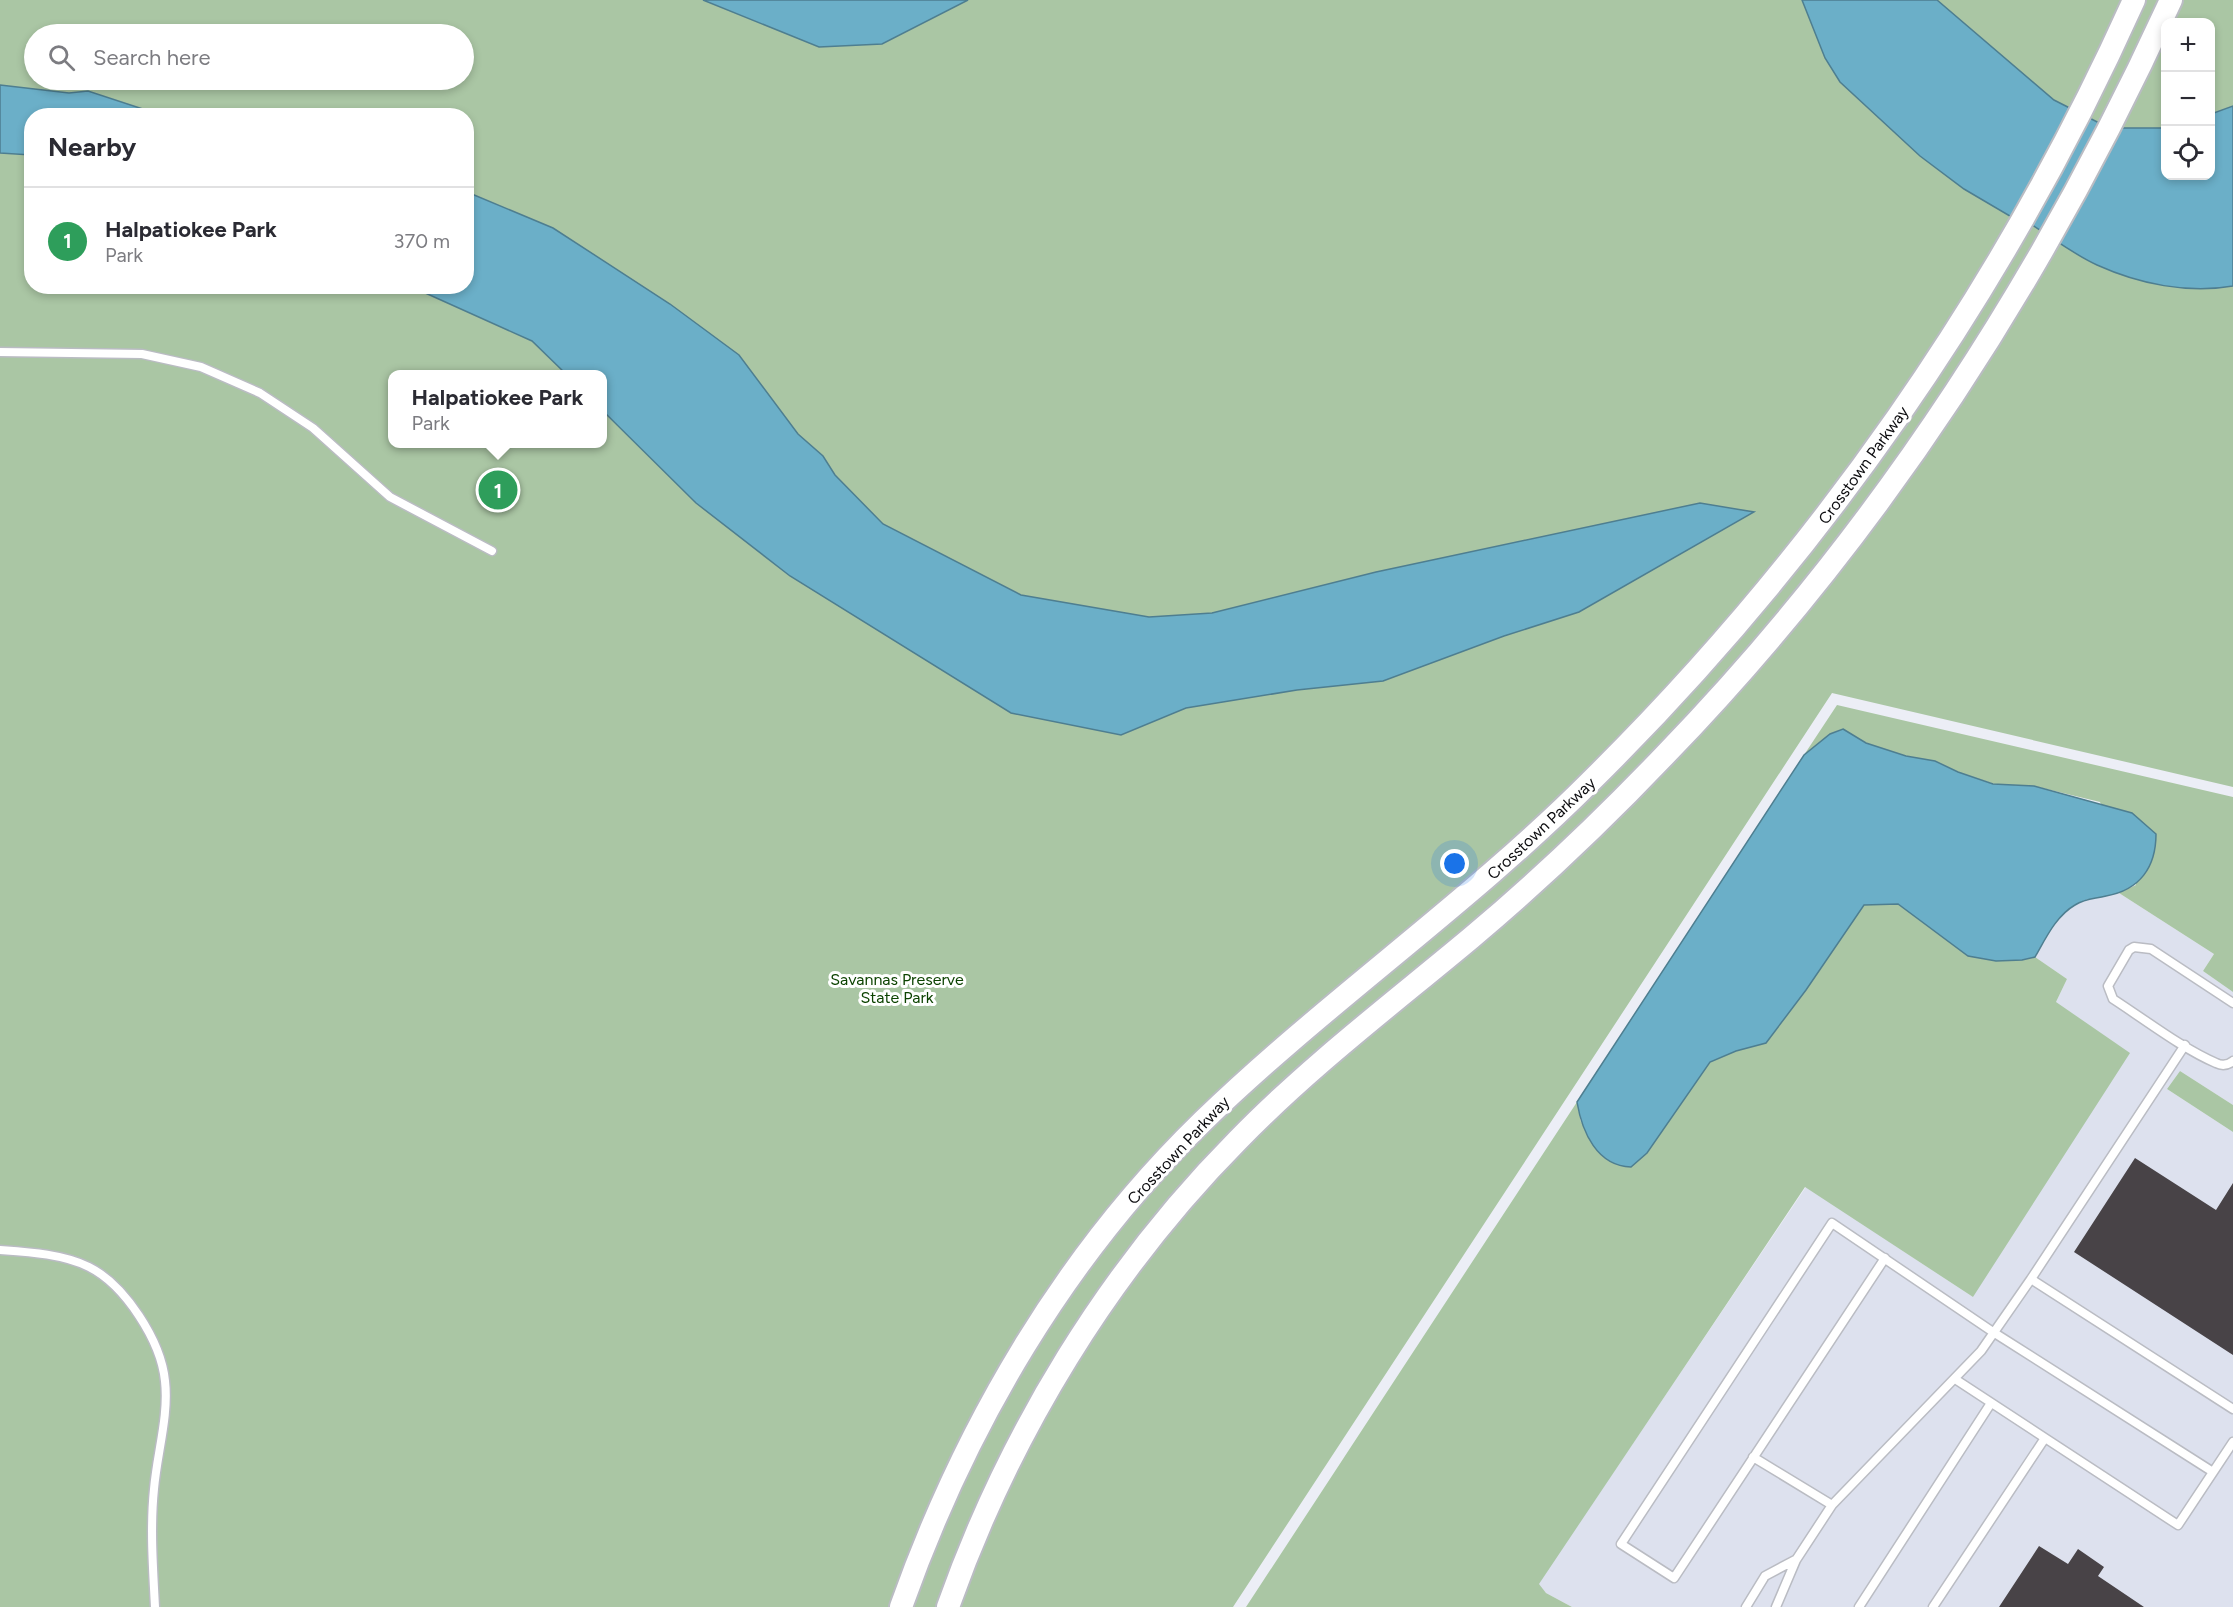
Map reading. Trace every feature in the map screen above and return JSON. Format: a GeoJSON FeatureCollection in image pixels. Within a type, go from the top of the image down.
{"type":"FeatureCollection","features":[{"type":"Feature","properties":{"kind":"main road","name":"Crosstown Parkway"},"geometry":{"type":"LineString","coordinates":[[901,1607],[929,1533],[979,1424],[1039,1324],[1083,1259],[1126,1205],[1198,1126],[1262,1066],[1438,921],[1581,791],[1667,704],[1786,567],[1893,425],[1977,296],[2063,144],[2134,0]]}},
{"type":"Feature","properties":{"kind":"main road","name":"Crosstown Parkway"},"geometry":{"type":"LineString","coordinates":[[948,1607],[989,1504],[1018,1445],[1076,1344],[1128,1270],[1222,1156],[1294,1085],[1472,937],[1599,822],[1703,716],[1848,544],[1944,409],[2008,312],[2100,150],[2171,0]]}},
{"type":"Feature","properties":{"kind":"lane"},"geometry":{"type":"LineString","coordinates":[[0,352],[141,354],[201,367],[260,393],[313,428],[390,498],[492,551]]}},
{"type":"Feature","properties":{"kind":"lane"},"geometry":{"type":"LineString","coordinates":[[2233,1003],[2151,949],[2140,946],[2129,950],[2108,986],[2110,995],[2185,1045],[2216,1063],[2224,1065],[2233,1060]]}},
{"type":"Feature","properties":{"kind":"lane"},"geometry":{"type":"LineString","coordinates":[[1776,1607],[1796,1560],[1832,1505],[1954,1379],[1993,1332],[2031,1279],[2185,1045]]}},
{"type":"Feature","properties":{"kind":"lane"},"geometry":{"type":"LineString","coordinates":[[1885,1258],[1674,1578],[1621,1544],[1832,1222],[1885,1258],[1993,1332],[2212,1472]]}},
{"type":"Feature","properties":{"kind":"lane"},"geometry":{"type":"LineString","coordinates":[[0,1250],[38,1253],[89,1267],[110,1282],[136,1309],[150,1334],[165,1380],[164,1423],[152,1516],[155,1607]]}},
{"type":"Feature","properties":{"kind":"lane"},"geometry":{"type":"LineString","coordinates":[[2031,1279],[2233,1409]]}},
{"type":"Feature","properties":{"kind":"lane"},"geometry":{"type":"LineString","coordinates":[[1954,1379],[2178,1525],[2233,1442]]}},
{"type":"Feature","properties":{"kind":"lane"},"geometry":{"type":"LineString","coordinates":[[1859,1607],[1991,1403]]}},
{"type":"Feature","properties":{"kind":"lane"},"geometry":{"type":"LineString","coordinates":[[1933,1607],[2045,1438]]}},
{"type":"Feature","properties":{"kind":"lane"},"geometry":{"type":"LineString","coordinates":[[1753,1457],[1832,1505]]}},
{"type":"Feature","properties":{"kind":"lane"},"geometry":{"type":"LineString","coordinates":[[1746,1607],[1765,1576],[1796,1560]]}},
{"type":"Feature","properties":{"kind":"shaded area"},"geometry":{"type":"Polygon","coordinates":[[[2119,893],[2214,954],[2203,971],[2233,992],[2233,1105],[2180,1071],[2167,1089],[2233,1132],[2233,1607],[1572,1607],[1546,1593],[1538,1584],[1806,1187],[1973,1297],[2056,1002],[2067,979],[2035,957],[2059,918],[2072,906],[2089,897],[2119,893]]]}},
{"type":"Feature","properties":{"kind":"green space","name":"Savannas Preserve State Park"},"geometry":{"type":"Polygon","coordinates":[[[0,0],[2233,0],[2233,787],[1832,693],[1233,1607],[0,1607],[0,0]]]}},
{"type":"Feature","properties":{"kind":"green space"},"geometry":{"type":"Polygon","coordinates":[[[1837,705],[2233,797],[2233,992],[2203,971],[2214,954],[2119,893],[2136,885],[2100,802],[2034,786],[1994,784],[1958,772],[1935,761],[1906,756],[1866,743],[1843,729],[1830,734],[1804,755],[1837,705]]]}},
{"type":"Feature","properties":{"kind":"green space"},"geometry":{"type":"Polygon","coordinates":[[[1898,904],[1968,956],[2022,960],[2035,957],[2067,979],[2056,1002],[2130,1053],[1973,1297],[1805,1187],[1539,1584],[1546,1593],[1572,1607],[1246,1607],[1577,1102],[1581,1122],[1647,1153],[1710,1062],[1736,1051],[1766,1043],[1806,990],[1864,905],[1898,904]]]}},
{"type":"Feature","properties":{"kind":"green space"},"geometry":{"type":"Polygon","coordinates":[[[2180,1071],[2233,1105],[2233,1132],[2167,1089],[2180,1071]]]}},
{"type":"Feature","properties":{"kind":"water"},"geometry":{"type":"Polygon","coordinates":[[[703,0],[968,0],[882,44],[819,47],[703,0]]]}},
{"type":"Feature","properties":{"kind":"water"},"geometry":{"type":"Polygon","coordinates":[[[1802,0],[1937,0],[2054,100],[2109,128],[2161,128],[2161,180],[2215,180],[2215,113],[2233,106],[2233,286],[2199,289],[2164,286],[2113,272],[2079,256],[2029,223],[2020,222],[1964,189],[1920,156],[1840,82],[1825,58],[1802,0]]]}},
{"type":"Feature","properties":{"kind":"water"},"geometry":{"type":"Polygon","coordinates":[[[0,85],[24,88],[24,90],[69,93],[88,91],[140,108],[24,108],[24,155],[0,153],[0,85]]]}},
{"type":"Feature","properties":{"kind":"water"},"geometry":{"type":"Polygon","coordinates":[[[474,195],[553,228],[670,304],[739,355],[798,434],[823,456],[835,475],[883,524],[1021,595],[1149,617],[1212,613],[1376,572],[1700,503],[1754,512],[1579,612],[1504,636],[1383,681],[1297,690],[1186,708],[1121,735],[1011,713],[790,576],[696,503],[607,415],[607,370],[562,370],[532,341],[428,294],[474,294],[474,195]]]}},
{"type":"Feature","properties":{"kind":"water"},"geometry":{"type":"Polygon","coordinates":[[[1843,729],[1866,743],[1906,756],[1935,761],[1993,784],[2034,786],[2132,813],[2156,834],[2153,857],[2149,867],[2137,882],[2128,888],[2118,893],[2083,901],[2068,910],[2052,928],[2035,957],[2022,960],[1996,961],[1968,956],[1898,904],[1864,905],[1806,990],[1766,1043],[1736,1051],[1710,1062],[1647,1153],[1631,1167],[1609,1161],[1600,1154],[1587,1135],[1577,1102],[1804,755],[1830,734],[1843,729]]]}},
{"type":"Feature","properties":{"kind":"building"},"geometry":{"type":"Polygon","coordinates":[[[2135,1158],[2216,1210],[2233,1183],[2233,1355],[2074,1252],[2135,1158]]]}},
{"type":"Feature","properties":{"kind":"building"},"geometry":{"type":"Polygon","coordinates":[[[2039,1546],[2068,1564],[2078,1549],[2104,1567],[2098,1576],[2144,1607],[1999,1607],[2039,1546]]]}},
{"type":"Feature","properties":{"kind":"place","name":"Halpatiokee Park"},"geometry":{"type":"Point","coordinates":[498,490]}}]}
